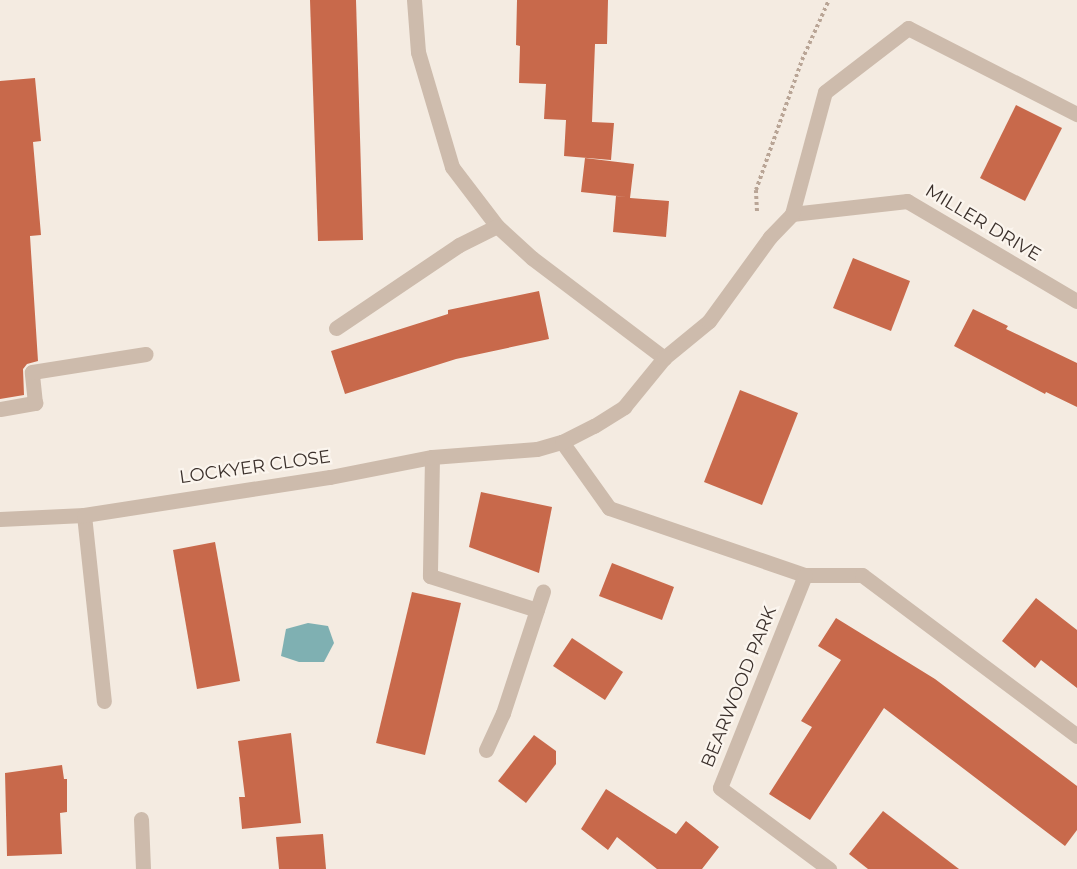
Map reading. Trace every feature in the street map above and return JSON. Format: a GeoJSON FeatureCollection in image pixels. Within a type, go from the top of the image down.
{"type":"FeatureCollection","features":[{"type":"Feature","properties":{"kind":"street"},"geometry":{"type":"LineString","coordinates":[[414,0],[417,52],[452,167],[497,226],[532,258],[664,358]]}},
{"type":"Feature","properties":{"kind":"street"},"geometry":{"type":"LineString","coordinates":[[792,214],[825,92],[908,28],[1077,114]]}},
{"type":"Feature","properties":{"kind":"street","name":"MILLER DRIVE"},"geometry":{"type":"LineString","coordinates":[[792,214],[907,201],[1077,301]]}},
{"type":"Feature","properties":{"kind":"street","name":"LOCKYER CLOSE"},"geometry":{"type":"LineString","coordinates":[[0,519],[84,515],[330,477],[432,457],[537,449],[562,442],[624,407],[664,358],[709,321],[770,237],[792,214]]}},
{"type":"Feature","properties":{"kind":"street"},"geometry":{"type":"LineString","coordinates":[[336,328],[459,245],[497,226]]}},
{"type":"Feature","properties":{"kind":"street"},"geometry":{"type":"LineString","coordinates":[[0,409],[35,403],[32,372],[146,354]]}},
{"type":"Feature","properties":{"kind":"street"},"geometry":{"type":"LineString","coordinates":[[562,442],[609,508],[805,575],[862,575],[1077,736]]}},
{"type":"Feature","properties":{"kind":"street"},"geometry":{"type":"LineString","coordinates":[[432,457],[430,576],[537,610]]}},
{"type":"Feature","properties":{"kind":"street"},"geometry":{"type":"LineString","coordinates":[[84,515],[104,701]]}},
{"type":"Feature","properties":{"kind":"street","name":"BEARWOOD PARK"},"geometry":{"type":"LineString","coordinates":[[805,575],[720,788],[829,869]]}},
{"type":"Feature","properties":{"kind":"street"},"geometry":{"type":"LineString","coordinates":[[486,750],[503,713],[543,591]]}},
{"type":"Feature","properties":{"kind":"street"},"geometry":{"type":"LineString","coordinates":[[141,819],[143,869]]}},
{"type":"Feature","properties":{"kind":"path"},"geometry":{"type":"LineString","coordinates":[[770,237],[758,222],[756,190],[802,60],[829,0]]}},
{"type":"Feature","properties":{"kind":"water"},"geometry":{"type":"Polygon","coordinates":[[[308,623],[328,626],[334,643],[324,662],[299,662],[281,656],[286,629],[308,623]]]}},
{"type":"Feature","properties":{"kind":"building"},"geometry":{"type":"Polygon","coordinates":[[[310,0],[356,0],[363,240],[318,241],[310,0]]]}},
{"type":"Feature","properties":{"kind":"building"},"geometry":{"type":"Polygon","coordinates":[[[517,0],[608,0],[607,44],[595,44],[592,122],[614,123],[611,160],[564,156],[566,120],[544,119],[546,84],[519,83],[520,46],[516,45],[517,0]]]}},
{"type":"Feature","properties":{"kind":"building"},"geometry":{"type":"Polygon","coordinates":[[[35,78],[41,141],[33,142],[41,235],[30,236],[38,361],[27,364],[23,369],[24,395],[0,399],[0,81],[35,78]]]}},
{"type":"Feature","properties":{"kind":"building"},"geometry":{"type":"Polygon","coordinates":[[[1016,105],[1062,128],[1025,201],[980,178],[1016,105]]]}},
{"type":"Feature","properties":{"kind":"building"},"geometry":{"type":"Polygon","coordinates":[[[585,158],[634,164],[630,198],[669,201],[666,237],[613,232],[616,196],[627,197],[581,192],[585,158]]]}},
{"type":"Feature","properties":{"kind":"building"},"geometry":{"type":"Polygon","coordinates":[[[853,258],[910,281],[891,331],[833,308],[853,258]]]}},
{"type":"Feature","properties":{"kind":"building"},"geometry":{"type":"Polygon","coordinates":[[[539,291],[549,339],[456,359],[345,394],[331,351],[448,314],[448,310],[539,291]]]}},
{"type":"Feature","properties":{"kind":"building"},"geometry":{"type":"Polygon","coordinates":[[[973,309],[1008,326],[1006,329],[1077,363],[1077,407],[1046,392],[1045,394],[954,346],[973,309]]]}},
{"type":"Feature","properties":{"kind":"building"},"geometry":{"type":"Polygon","coordinates":[[[740,390],[798,413],[762,505],[704,482],[740,390]]]}},
{"type":"Feature","properties":{"kind":"building"},"geometry":{"type":"Polygon","coordinates":[[[481,492],[552,507],[539,573],[469,547],[481,492]]]}},
{"type":"Feature","properties":{"kind":"building"},"geometry":{"type":"Polygon","coordinates":[[[215,542],[240,681],[197,689],[173,550],[215,542]]]}},
{"type":"Feature","properties":{"kind":"building"},"geometry":{"type":"Polygon","coordinates":[[[612,563],[674,587],[662,620],[599,596],[612,563]]]}},
{"type":"Feature","properties":{"kind":"building"},"geometry":{"type":"Polygon","coordinates":[[[412,592],[461,603],[425,755],[376,743],[412,592]]]}},
{"type":"Feature","properties":{"kind":"building"},"geometry":{"type":"Polygon","coordinates":[[[1036,598],[1077,630],[1077,688],[1041,660],[1035,668],[1002,641],[1036,598]]]}},
{"type":"Feature","properties":{"kind":"building"},"geometry":{"type":"Polygon","coordinates":[[[836,618],[935,679],[1077,786],[1077,830],[1065,846],[884,708],[810,820],[769,794],[812,727],[801,721],[841,660],[818,646],[836,618]]]}},
{"type":"Feature","properties":{"kind":"building"},"geometry":{"type":"Polygon","coordinates":[[[572,638],[623,672],[605,700],[553,666],[572,638]]]}},
{"type":"Feature","properties":{"kind":"building"},"geometry":{"type":"Polygon","coordinates":[[[291,733],[301,823],[242,829],[239,797],[245,797],[238,741],[291,733]]]}},
{"type":"Feature","properties":{"kind":"building"},"geometry":{"type":"Polygon","coordinates":[[[534,735],[556,751],[556,764],[526,803],[498,781],[534,735]]]}},
{"type":"Feature","properties":{"kind":"building"},"geometry":{"type":"Polygon","coordinates":[[[62,765],[64,779],[67,779],[67,812],[60,813],[62,854],[7,856],[5,773],[62,765]]]}},
{"type":"Feature","properties":{"kind":"building"},"geometry":{"type":"Polygon","coordinates":[[[606,789],[676,834],[686,821],[719,847],[702,869],[657,869],[617,837],[608,850],[581,829],[606,789]]]}},
{"type":"Feature","properties":{"kind":"building"},"geometry":{"type":"Polygon","coordinates":[[[883,811],[959,869],[868,869],[849,854],[883,811]]]}},
{"type":"Feature","properties":{"kind":"building"},"geometry":{"type":"Polygon","coordinates":[[[323,834],[326,869],[279,869],[276,837],[323,834]]]}}]}
